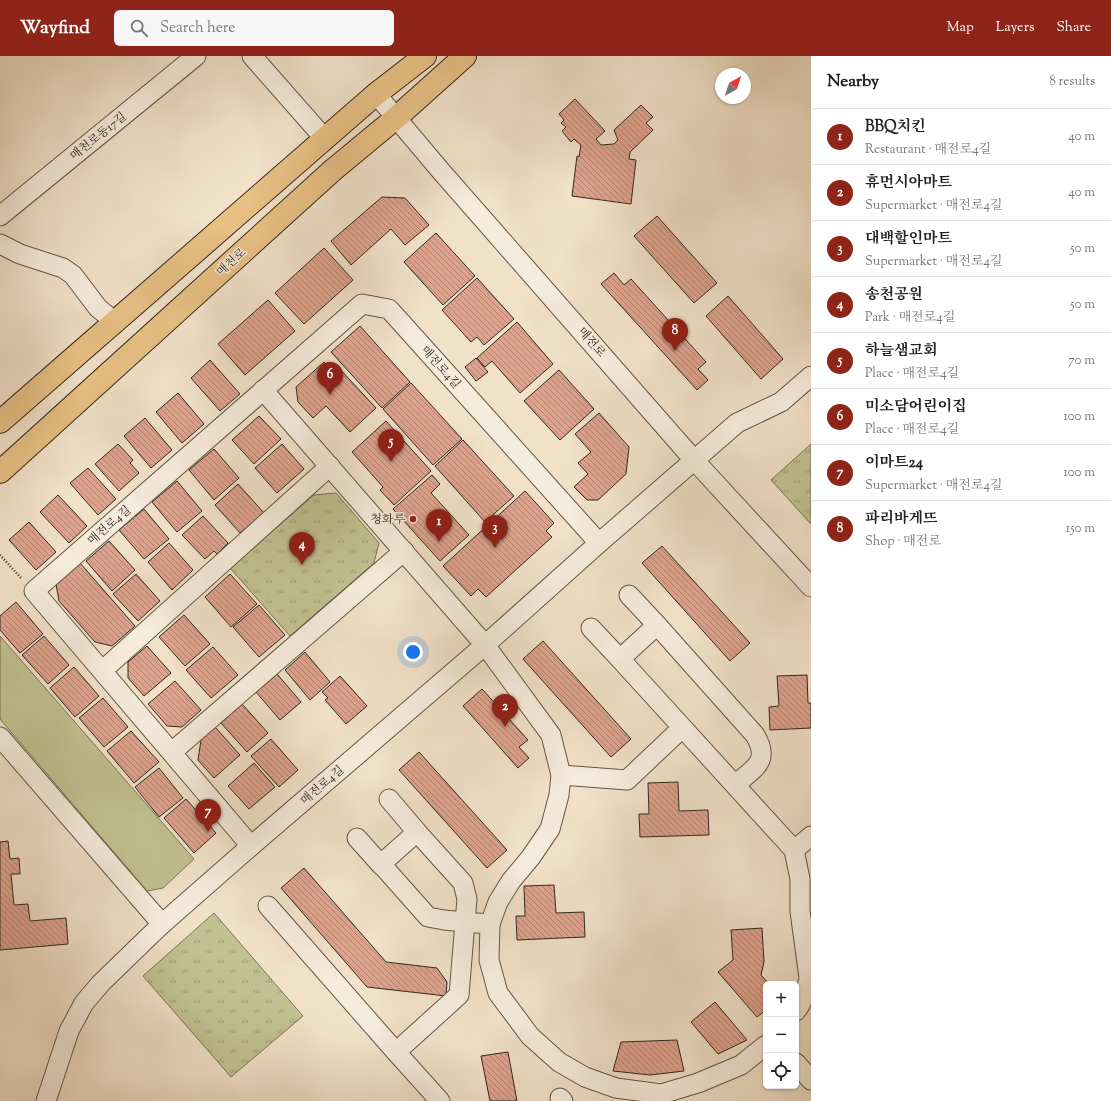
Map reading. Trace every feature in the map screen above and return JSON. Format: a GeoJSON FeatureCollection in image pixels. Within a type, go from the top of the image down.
{"type":"FeatureCollection","features":[{"type":"Feature","properties":{"kind":"main road"},"geometry":{"type":"LineString","coordinates":[[0,422],[376,94],[425,56]]}},
{"type":"Feature","properties":{"kind":"main road","name":"매천로"},"geometry":{"type":"LineString","coordinates":[[0,472],[333,170],[397,117],[465,56]]}},
{"type":"Feature","properties":{"kind":"street","name":"매천로동17길"},"geometry":{"type":"LineString","coordinates":[[0,216],[196,56]]}},
{"type":"Feature","properties":{"kind":"street"},"geometry":{"type":"LineString","coordinates":[[252,56],[325,139]]}},
{"type":"Feature","properties":{"kind":"street","name":"매전로"},"geometry":{"type":"LineString","coordinates":[[376,94],[397,117],[440,170],[694,460],[811,587]]}},
{"type":"Feature","properties":{"kind":"street"},"geometry":{"type":"LineString","coordinates":[[0,244],[20,254],[63,268],[73,275],[98,308],[115,322]]}},
{"type":"Feature","properties":{"kind":"street","name":"매전로4길"},"geometry":{"type":"LineString","coordinates":[[34,591],[362,304],[389,309],[599,543]]}},
{"type":"Feature","properties":{"kind":"street","name":"매전로4길"},"geometry":{"type":"LineString","coordinates":[[46,1101],[69,1031],[84,1003],[102,983],[162,924],[486,645],[599,543],[737,423],[781,402],[811,376]]}},
{"type":"Feature","properties":{"kind":"street"},"geometry":{"type":"LineString","coordinates":[[263,390],[486,645],[551,735],[561,775],[559,795],[550,829],[531,857],[511,881],[498,902],[490,924],[489,960],[498,994],[530,1036],[559,1062],[585,1077],[616,1088],[652,1097],[698,1083],[741,1065],[763,1047]]}},
{"type":"Feature","properties":{"kind":"street"},"geometry":{"type":"LineString","coordinates":[[103,670],[330,466]]}},
{"type":"Feature","properties":{"kind":"street"},"geometry":{"type":"LineString","coordinates":[[172,752],[404,550]]}},
{"type":"Feature","properties":{"kind":"street"},"geometry":{"type":"LineString","coordinates":[[34,591],[103,670],[251,846]]}},
{"type":"Feature","properties":{"kind":"street"},"geometry":{"type":"LineString","coordinates":[[629,594],[755,735],[761,745],[762,753],[759,763],[735,785]]}},
{"type":"Feature","properties":{"kind":"street"},"geometry":{"type":"LineString","coordinates":[[620,659],[657,625]]}},
{"type":"Feature","properties":{"kind":"street"},"geometry":{"type":"LineString","coordinates":[[591,628],[794,850],[806,885],[800,911],[809,978],[806,992],[799,1006]]}},
{"type":"Feature","properties":{"kind":"street"},"geometry":{"type":"LineString","coordinates":[[561,775],[627,780],[682,728]]}},
{"type":"Feature","properties":{"kind":"street"},"geometry":{"type":"LineString","coordinates":[[0,737],[162,924]]}},
{"type":"Feature","properties":{"kind":"street"},"geometry":{"type":"LineString","coordinates":[[389,799],[463,883],[467,899],[459,995],[396,1052]]}},
{"type":"Feature","properties":{"kind":"street"},"geometry":{"type":"LineString","coordinates":[[382,866],[381,864],[417,832]]}},
{"type":"Feature","properties":{"kind":"street"},"geometry":{"type":"LineString","coordinates":[[794,850],[811,836]]}},
{"type":"Feature","properties":{"kind":"street"},"geometry":{"type":"LineString","coordinates":[[357,838],[428,917],[490,924]]}},
{"type":"Feature","properties":{"kind":"street"},"geometry":{"type":"LineString","coordinates":[[268,906],[440,1101]]}},
{"type":"Feature","properties":{"kind":"street"},"geometry":{"type":"LineString","coordinates":[[799,1066],[811,1080]]}},
{"type":"Feature","properties":{"kind":"path"},"geometry":{"type":"LineString","coordinates":[[0,554],[34,591]]}},
{"type":"Feature","properties":{"kind":"green space"},"geometry":{"type":"Polygon","coordinates":[[[811,444],[811,524],[771,480],[811,444]]]}},
{"type":"Feature","properties":{"kind":"green space"},"geometry":{"type":"Polygon","coordinates":[[[336,493],[379,543],[374,563],[290,636],[230,568],[314,495],[336,493]]]}},
{"type":"Feature","properties":{"kind":"green space"},"geometry":{"type":"Polygon","coordinates":[[[0,636],[194,859],[163,888],[147,891],[0,719],[0,636]]]}},
{"type":"Feature","properties":{"kind":"green space"},"geometry":{"type":"Polygon","coordinates":[[[214,913],[303,1016],[231,1077],[143,976],[214,913]]]}},
{"type":"Feature","properties":{"kind":"building"},"geometry":{"type":"Polygon","coordinates":[[[575,99],[605,131],[596,139],[601,145],[614,144],[618,140],[614,130],[641,105],[653,117],[646,123],[653,130],[630,152],[629,159],[636,160],[631,204],[572,196],[577,156],[579,157],[581,145],[574,139],[571,142],[562,131],[566,127],[561,123],[564,120],[559,114],[575,99]]]}},
{"type":"Feature","properties":{"kind":"building"},"geometry":{"type":"Polygon","coordinates":[[[382,197],[405,198],[429,225],[405,245],[391,229],[351,265],[331,241],[382,197]]]}},
{"type":"Feature","properties":{"kind":"building"},"geometry":{"type":"Polygon","coordinates":[[[657,216],[717,283],[694,303],[634,236],[657,216]]]}},
{"type":"Feature","properties":{"kind":"building"},"geometry":{"type":"Polygon","coordinates":[[[436,233],[475,276],[443,305],[404,262],[436,233]]]}},
{"type":"Feature","properties":{"kind":"building"},"geometry":{"type":"Polygon","coordinates":[[[324,248],[353,280],[304,324],[275,293],[324,248]]]}},
{"type":"Feature","properties":{"kind":"building"},"geometry":{"type":"Polygon","coordinates":[[[614,273],[624,285],[631,279],[706,362],[698,369],[708,380],[697,390],[601,284],[614,273]]]}},
{"type":"Feature","properties":{"kind":"building"},"geometry":{"type":"Polygon","coordinates":[[[477,278],[514,319],[484,345],[477,337],[471,342],[442,310],[477,278]]]}},
{"type":"Feature","properties":{"kind":"building"},"geometry":{"type":"Polygon","coordinates":[[[728,296],[783,359],[761,379],[706,316],[728,296]]]}},
{"type":"Feature","properties":{"kind":"building"},"geometry":{"type":"Polygon","coordinates":[[[268,300],[295,331],[245,375],[218,344],[268,300]]]}},
{"type":"Feature","properties":{"kind":"building"},"geometry":{"type":"Polygon","coordinates":[[[517,322],[553,364],[520,393],[492,361],[485,367],[477,358],[517,322]]]}},
{"type":"Feature","properties":{"kind":"building"},"geometry":{"type":"Polygon","coordinates":[[[360,326],[410,382],[382,408],[331,352],[360,326]]]}},
{"type":"Feature","properties":{"kind":"building"},"geometry":{"type":"Polygon","coordinates":[[[476,358],[488,372],[476,381],[465,367],[476,358]]]}},
{"type":"Feature","properties":{"kind":"building"},"geometry":{"type":"Polygon","coordinates":[[[210,360],[240,394],[220,411],[191,378],[210,360]]]}},
{"type":"Feature","properties":{"kind":"building"},"geometry":{"type":"Polygon","coordinates":[[[324,362],[333,372],[338,367],[376,408],[350,432],[326,406],[313,418],[298,402],[296,387],[324,362]]]}},
{"type":"Feature","properties":{"kind":"building"},"geometry":{"type":"Polygon","coordinates":[[[559,370],[594,409],[560,440],[524,401],[559,370]]]}},
{"type":"Feature","properties":{"kind":"building"},"geometry":{"type":"Polygon","coordinates":[[[411,383],[462,439],[433,465],[383,409],[411,383]]]}},
{"type":"Feature","properties":{"kind":"building"},"geometry":{"type":"Polygon","coordinates":[[[178,393],[204,424],[182,443],[156,412],[178,393]]]}},
{"type":"Feature","properties":{"kind":"building"},"geometry":{"type":"Polygon","coordinates":[[[599,413],[629,447],[626,474],[598,500],[587,500],[574,487],[588,474],[578,463],[591,452],[575,434],[599,413]]]}},
{"type":"Feature","properties":{"kind":"building"},"geometry":{"type":"Polygon","coordinates":[[[259,416],[281,439],[254,464],[232,440],[259,416]]]}},
{"type":"Feature","properties":{"kind":"building"},"geometry":{"type":"Polygon","coordinates":[[[145,418],[172,450],[151,468],[124,436],[145,418]]]}},
{"type":"Feature","properties":{"kind":"building"},"geometry":{"type":"Polygon","coordinates":[[[386,421],[431,471],[394,505],[380,490],[383,487],[352,452],[386,421]]]}},
{"type":"Feature","properties":{"kind":"building"},"geometry":{"type":"Polygon","coordinates":[[[463,440],[514,496],[485,522],[435,466],[463,440]]]}},
{"type":"Feature","properties":{"kind":"building"},"geometry":{"type":"Polygon","coordinates":[[[118,444],[133,460],[130,463],[139,473],[119,491],[95,464],[118,444]]]}},
{"type":"Feature","properties":{"kind":"building"},"geometry":{"type":"Polygon","coordinates":[[[282,444],[304,469],[277,493],[255,468],[282,444]]]}},
{"type":"Feature","properties":{"kind":"building"},"geometry":{"type":"Polygon","coordinates":[[[214,449],[239,478],[214,500],[189,470],[214,449]]]}},
{"type":"Feature","properties":{"kind":"building"},"geometry":{"type":"Polygon","coordinates":[[[88,468],[116,499],[98,515],[70,483],[88,468]]]}},
{"type":"Feature","properties":{"kind":"building"},"geometry":{"type":"Polygon","coordinates":[[[432,475],[440,484],[431,493],[469,535],[440,561],[393,509],[432,475]]]}},
{"type":"Feature","properties":{"kind":"building"},"geometry":{"type":"Polygon","coordinates":[[[177,481],[202,511],[177,532],[152,502],[177,481]]]}},
{"type":"Feature","properties":{"kind":"building"},"geometry":{"type":"Polygon","coordinates":[[[238,484],[264,513],[240,533],[215,505],[238,484]]]}},
{"type":"Feature","properties":{"kind":"building"},"geometry":{"type":"Polygon","coordinates":[[[525,491],[554,523],[546,531],[552,537],[486,597],[478,589],[471,596],[443,566],[525,491]]]}},
{"type":"Feature","properties":{"kind":"building"},"geometry":{"type":"Polygon","coordinates":[[[58,495],[87,526],[69,543],[40,512],[58,495]]]}},
{"type":"Feature","properties":{"kind":"building"},"geometry":{"type":"Polygon","coordinates":[[[144,509],[169,539],[144,559],[119,530],[144,509]]]}},
{"type":"Feature","properties":{"kind":"building"},"geometry":{"type":"Polygon","coordinates":[[[203,516],[228,543],[217,554],[214,551],[205,559],[182,535],[203,516]]]}},
{"type":"Feature","properties":{"kind":"building"},"geometry":{"type":"Polygon","coordinates":[[[29,522],[56,552],[36,570],[9,540],[29,522]]]}},
{"type":"Feature","properties":{"kind":"building"},"geometry":{"type":"Polygon","coordinates":[[[109,541],[135,570],[112,591],[86,561],[109,541]]]}},
{"type":"Feature","properties":{"kind":"building"},"geometry":{"type":"Polygon","coordinates":[[[169,543],[193,570],[172,590],[148,562],[169,543]]]}},
{"type":"Feature","properties":{"kind":"building"},"geometry":{"type":"Polygon","coordinates":[[[662,546],[750,643],[730,661],[642,563],[662,546]]]}},
{"type":"Feature","properties":{"kind":"building"},"geometry":{"type":"Polygon","coordinates":[[[80,563],[135,626],[112,646],[95,642],[59,601],[56,584],[80,563]]]}},
{"type":"Feature","properties":{"kind":"building"},"geometry":{"type":"Polygon","coordinates":[[[136,574],[160,601],[138,621],[113,594],[136,574]]]}},
{"type":"Feature","properties":{"kind":"building"},"geometry":{"type":"Polygon","coordinates":[[[230,574],[257,604],[231,627],[205,597],[230,574]]]}},
{"type":"Feature","properties":{"kind":"building"},"geometry":{"type":"Polygon","coordinates":[[[16,602],[43,634],[20,653],[0,630],[0,616],[16,602]]]}},
{"type":"Feature","properties":{"kind":"building"},"geometry":{"type":"Polygon","coordinates":[[[259,605],[285,635],[259,657],[233,627],[259,605]]]}},
{"type":"Feature","properties":{"kind":"building"},"geometry":{"type":"Polygon","coordinates":[[[184,615],[210,644],[185,666],[159,637],[184,615]]]}},
{"type":"Feature","properties":{"kind":"building"},"geometry":{"type":"Polygon","coordinates":[[[44,636],[69,665],[48,684],[22,655],[44,636]]]}},
{"type":"Feature","properties":{"kind":"building"},"geometry":{"type":"Polygon","coordinates":[[[543,641],[631,739],[611,757],[523,659],[543,641]]]}},
{"type":"Feature","properties":{"kind":"building"},"geometry":{"type":"Polygon","coordinates":[[[147,646],[171,673],[144,696],[128,678],[128,662],[147,646]]]}},
{"type":"Feature","properties":{"kind":"building"},"geometry":{"type":"Polygon","coordinates":[[[213,647],[238,675],[211,698],[186,670],[213,647]]]}},
{"type":"Feature","properties":{"kind":"building"},"geometry":{"type":"Polygon","coordinates":[[[305,652],[330,682],[310,700],[285,670],[305,652]]]}},
{"type":"Feature","properties":{"kind":"building"},"geometry":{"type":"Polygon","coordinates":[[[74,667],[99,696],[75,717],[50,688],[74,667]]]}},
{"type":"Feature","properties":{"kind":"building"},"geometry":{"type":"Polygon","coordinates":[[[277,674],[301,702],[280,720],[256,692],[277,674]]]}},
{"type":"Feature","properties":{"kind":"building"},"geometry":{"type":"Polygon","coordinates":[[[807,675],[808,703],[811,703],[811,728],[770,730],[769,707],[779,706],[777,676],[807,675]]]}},
{"type":"Feature","properties":{"kind":"building"},"geometry":{"type":"Polygon","coordinates":[[[340,676],[367,706],[346,724],[325,700],[328,698],[322,692],[340,676]]]}},
{"type":"Feature","properties":{"kind":"building"},"geometry":{"type":"Polygon","coordinates":[[[175,681],[201,710],[182,727],[167,726],[148,704],[175,681]]]}},
{"type":"Feature","properties":{"kind":"building"},"geometry":{"type":"Polygon","coordinates":[[[482,689],[528,740],[519,747],[529,758],[518,768],[463,706],[482,689]]]}},
{"type":"Feature","properties":{"kind":"building"},"geometry":{"type":"Polygon","coordinates":[[[103,698],[128,727],[104,747],[79,718],[103,698]]]}},
{"type":"Feature","properties":{"kind":"building"},"geometry":{"type":"Polygon","coordinates":[[[242,704],[268,733],[247,752],[221,723],[242,704]]]}},
{"type":"Feature","properties":{"kind":"building"},"geometry":{"type":"Polygon","coordinates":[[[215,727],[240,755],[214,778],[198,760],[201,740],[215,727]]]}},
{"type":"Feature","properties":{"kind":"building"},"geometry":{"type":"Polygon","coordinates":[[[131,731],[159,762],[134,783],[107,751],[131,731]]]}},
{"type":"Feature","properties":{"kind":"building"},"geometry":{"type":"Polygon","coordinates":[[[271,739],[298,770],[279,787],[251,756],[271,739]]]}},
{"type":"Feature","properties":{"kind":"building"},"geometry":{"type":"Polygon","coordinates":[[[419,752],[507,850],[487,868],[399,770],[419,752]]]}},
{"type":"Feature","properties":{"kind":"building"},"geometry":{"type":"Polygon","coordinates":[[[254,763],[275,787],[249,809],[228,786],[254,763]]]}},
{"type":"Feature","properties":{"kind":"building"},"geometry":{"type":"Polygon","coordinates":[[[159,768],[183,798],[159,817],[135,787],[159,768]]]}},
{"type":"Feature","properties":{"kind":"building"},"geometry":{"type":"Polygon","coordinates":[[[678,782],[679,811],[708,810],[709,835],[640,837],[639,814],[649,814],[648,783],[678,782]]]}},
{"type":"Feature","properties":{"kind":"building"},"geometry":{"type":"Polygon","coordinates":[[[186,799],[216,833],[194,853],[164,818],[186,799]]]}},
{"type":"Feature","properties":{"kind":"building"},"geometry":{"type":"Polygon","coordinates":[[[8,841],[10,859],[19,858],[20,874],[11,874],[14,905],[28,904],[30,921],[66,918],[68,944],[0,950],[0,842],[8,841]]]}},
{"type":"Feature","properties":{"kind":"building"},"geometry":{"type":"Polygon","coordinates":[[[304,868],[386,962],[437,968],[447,982],[446,996],[367,987],[281,888],[304,868]]]}},
{"type":"Feature","properties":{"kind":"building"},"geometry":{"type":"Polygon","coordinates":[[[554,885],[556,913],[584,912],[585,937],[517,940],[516,916],[525,916],[524,886],[554,885]]]}},
{"type":"Feature","properties":{"kind":"building"},"geometry":{"type":"Polygon","coordinates":[[[762,928],[764,962],[761,975],[766,981],[763,981],[763,1012],[757,1017],[718,972],[733,960],[731,930],[762,928]]]}},
{"type":"Feature","properties":{"kind":"building"},"geometry":{"type":"Polygon","coordinates":[[[715,1002],[747,1040],[718,1054],[691,1022],[715,1002]]]}},
{"type":"Feature","properties":{"kind":"building"},"geometry":{"type":"Polygon","coordinates":[[[677,1040],[684,1071],[650,1075],[613,1071],[621,1042],[677,1040]]]}},
{"type":"Feature","properties":{"kind":"building"},"geometry":{"type":"Polygon","coordinates":[[[508,1052],[517,1101],[490,1101],[481,1056],[508,1052]]]}},
{"type":"Feature","properties":{"kind":"place","name":"파리바게뜨"},"geometry":{"type":"Point","coordinates":[675,351]}},
{"type":"Feature","properties":{"kind":"place","name":"미소담어린이집"},"geometry":{"type":"Point","coordinates":[330,395]}},
{"type":"Feature","properties":{"kind":"place","name":"하늘샘교회"},"geometry":{"type":"Point","coordinates":[391,462]}},
{"type":"Feature","properties":{"kind":"place","name":"청화루"},"geometry":{"type":"Point","coordinates":[413,519]}},
{"type":"Feature","properties":{"kind":"place","name":"BBQ치킨"},"geometry":{"type":"Point","coordinates":[439,542]}},
{"type":"Feature","properties":{"kind":"place","name":"대백할인마트"},"geometry":{"type":"Point","coordinates":[495,548]}},
{"type":"Feature","properties":{"kind":"place","name":"송천공원"},"geometry":{"type":"Point","coordinates":[302,565]}},
{"type":"Feature","properties":{"kind":"place","name":"휴먼시아마트"},"geometry":{"type":"Point","coordinates":[505,727]}},
{"type":"Feature","properties":{"kind":"place","name":"이마트24"},"geometry":{"type":"Point","coordinates":[208,832]}}]}
